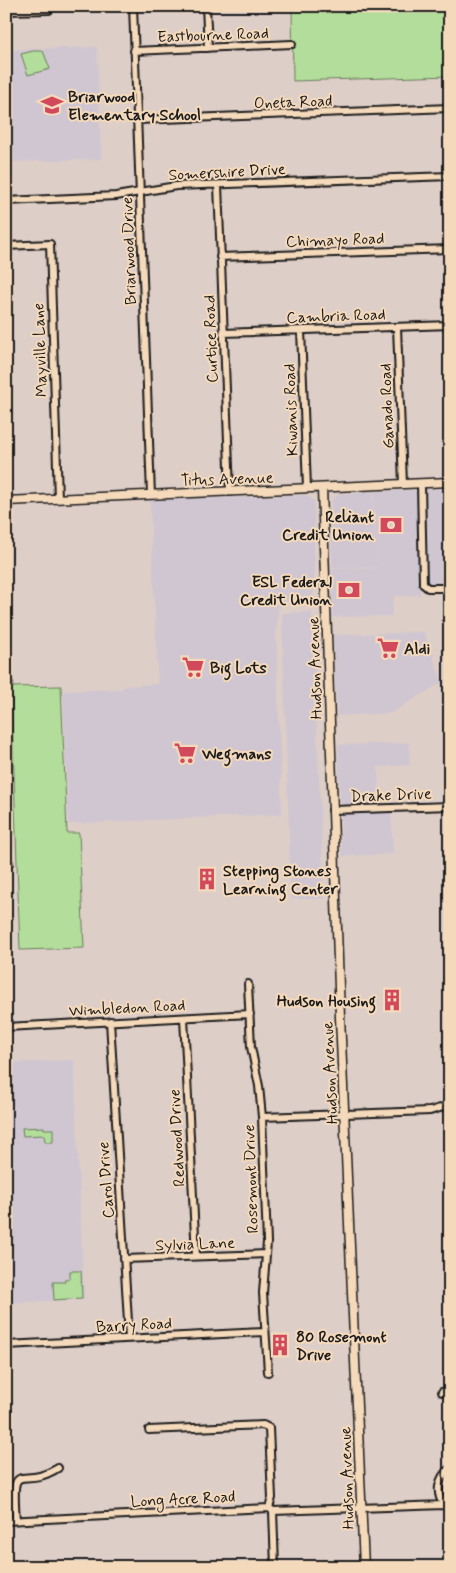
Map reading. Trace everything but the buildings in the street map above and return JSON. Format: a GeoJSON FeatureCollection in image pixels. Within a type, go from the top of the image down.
{"type":"FeatureCollection","features":[{"type":"Feature","properties":{"kind":"main road","name":"Titus Avenue"},"geometry":{"type":"LineString","coordinates":[[6,501],[450,482]]}},
{"type":"Feature","properties":{"kind":"main road","name":"Hudson Avenue"},"geometry":{"type":"LineString","coordinates":[[322,488],[332,810],[364,1567]]}},
{"type":"Feature","properties":{"kind":"street","name":"Briarwood Drive"},"geometry":{"type":"LineString","coordinates":[[133,6],[151,495]]}},
{"type":"Feature","properties":{"kind":"street"},"geometry":{"type":"LineString","coordinates":[[206,6],[208,48]]}},
{"type":"Feature","properties":{"kind":"street"},"geometry":{"type":"LineString","coordinates":[[6,12],[49,10]]}},
{"type":"Feature","properties":{"kind":"street","name":"Eastbourne Road"},"geometry":{"type":"LineString","coordinates":[[134,51],[292,44]]}},
{"type":"Feature","properties":{"kind":"street","name":"Oneta Road"},"geometry":{"type":"LineString","coordinates":[[137,120],[450,108]]}},
{"type":"Feature","properties":{"kind":"street","name":"Somershire Drive"},"geometry":{"type":"LineString","coordinates":[[6,201],[103,196],[176,186],[450,176]]}},
{"type":"Feature","properties":{"kind":"street","name":"Curtice Road"},"geometry":{"type":"LineString","coordinates":[[218,185],[230,492]]}},
{"type":"Feature","properties":{"kind":"street","name":"Mayville Lane"},"geometry":{"type":"LineString","coordinates":[[6,246],[50,244],[58,499]]}},
{"type":"Feature","properties":{"kind":"street","name":"Chimayo Road"},"geometry":{"type":"LineString","coordinates":[[220,256],[450,249]]}},
{"type":"Feature","properties":{"kind":"street","name":"Cambria Road"},"geometry":{"type":"LineString","coordinates":[[223,333],[450,325]]}},
{"type":"Feature","properties":{"kind":"street","name":"Ganado Road"},"geometry":{"type":"LineString","coordinates":[[397,327],[402,484]]}},
{"type":"Feature","properties":{"kind":"street","name":"Kiwanis Road"},"geometry":{"type":"LineString","coordinates":[[301,330],[307,488]]}},
{"type":"Feature","properties":{"kind":"street"},"geometry":{"type":"LineString","coordinates":[[421,484],[423,575],[425,587],[450,588]]}},
{"type":"Feature","properties":{"kind":"street","name":"Drake Drive"},"geometry":{"type":"LineString","coordinates":[[332,810],[450,806]]}},
{"type":"Feature","properties":{"kind":"street"},"geometry":{"type":"LineString","coordinates":[[6,858],[10,863],[6,867]]}},
{"type":"Feature","properties":{"kind":"street","name":"Rosemont Drive"},"geometry":{"type":"LineString","coordinates":[[248,984],[251,1047],[259,1086],[262,1117],[266,1254],[263,1293],[268,1372]]}},
{"type":"Feature","properties":{"kind":"street","name":"Wimbledon Road"},"geometry":{"type":"LineString","coordinates":[[6,1027],[250,1014]]}},
{"type":"Feature","properties":{"kind":"street","name":"Redwood Drive"},"geometry":{"type":"LineString","coordinates":[[184,1018],[196,1256]]}},
{"type":"Feature","properties":{"kind":"street","name":"Carol Drive"},"geometry":{"type":"LineString","coordinates":[[110,1022],[129,1338]]}},
{"type":"Feature","properties":{"kind":"street"},"geometry":{"type":"LineString","coordinates":[[262,1117],[430,1111],[450,1106]]}},
{"type":"Feature","properties":{"kind":"street","name":"Sylvia Lane"},"geometry":{"type":"LineString","coordinates":[[124,1259],[266,1254]]}},
{"type":"Feature","properties":{"kind":"street","name":"Barry Road"},"geometry":{"type":"LineString","coordinates":[[6,1345],[264,1332]]}},
{"type":"Feature","properties":{"kind":"street"},"geometry":{"type":"LineString","coordinates":[[442,1392],[450,1391]]}},
{"type":"Feature","properties":{"kind":"street"},"geometry":{"type":"LineString","coordinates":[[149,1430],[264,1425],[269,1428],[275,1567]]}},
{"type":"Feature","properties":{"kind":"street"},"geometry":{"type":"LineString","coordinates":[[16,1520],[15,1481],[19,1478],[43,1476],[58,1468]]}},
{"type":"Feature","properties":{"kind":"street"},"geometry":{"type":"LineString","coordinates":[[447,1506],[440,1498],[439,1486],[443,1475],[450,1468]]}},
{"type":"Feature","properties":{"kind":"street","name":"Long Acre Road"},"geometry":{"type":"LineString","coordinates":[[6,1521],[271,1509],[447,1506]]}},
{"type":"Feature","properties":{"kind":"shaded area","name":"Briarwood Elementary School"},"geometry":{"type":"Polygon","coordinates":[[[97,47],[101,159],[6,162],[6,50],[97,47]]]}},
{"type":"Feature","properties":{"kind":"shaded area"},"geometry":{"type":"Polygon","coordinates":[[[450,488],[450,585],[428,586],[424,496],[429,489],[450,488]]]}},
{"type":"Feature","properties":{"kind":"shaded area"},"geometry":{"type":"Polygon","coordinates":[[[414,490],[418,494],[420,595],[394,596],[391,616],[333,617],[332,569],[376,568],[374,492],[414,490]]]}},
{"type":"Feature","properties":{"kind":"shaded area"},"geometry":{"type":"Polygon","coordinates":[[[373,492],[376,567],[332,568],[331,505],[333,498],[339,494],[373,492]]]}},
{"type":"Feature","properties":{"kind":"shaded area"},"geometry":{"type":"Polygon","coordinates":[[[306,495],[314,501],[314,590],[310,601],[279,602],[276,634],[282,814],[68,824],[63,691],[121,689],[125,686],[158,684],[150,500],[306,495]]]}},
{"type":"Feature","properties":{"kind":"shaded area"},"geometry":{"type":"Polygon","coordinates":[[[312,612],[324,899],[291,899],[282,613],[312,612]]]}},
{"type":"Feature","properties":{"kind":"shaded area"},"geometry":{"type":"Polygon","coordinates":[[[424,632],[442,682],[391,713],[337,716],[333,635],[424,632]]]}},
{"type":"Feature","properties":{"kind":"shaded area"},"geometry":{"type":"Polygon","coordinates":[[[409,743],[410,765],[378,767],[379,811],[391,810],[393,854],[342,856],[338,745],[409,743]]]}},
{"type":"Feature","properties":{"kind":"shaded area"},"geometry":{"type":"Polygon","coordinates":[[[74,1060],[84,1299],[6,1303],[6,1063],[74,1060]]]}},
{"type":"Feature","properties":{"kind":"green space"},"geometry":{"type":"Polygon","coordinates":[[[366,6],[450,6],[450,76],[293,81],[292,9],[366,6]]]}},
{"type":"Feature","properties":{"kind":"green space"},"geometry":{"type":"Polygon","coordinates":[[[43,51],[50,69],[28,75],[21,54],[43,51]]]}},
{"type":"Feature","properties":{"kind":"green space"},"geometry":{"type":"Polygon","coordinates":[[[61,686],[67,833],[79,833],[84,948],[20,950],[11,687],[61,686]]]}},
{"type":"Feature","properties":{"kind":"green space"},"geometry":{"type":"Polygon","coordinates":[[[44,1127],[44,1129],[53,1129],[53,1142],[45,1142],[44,1135],[23,1136],[22,1128],[44,1127]]]}},
{"type":"Feature","properties":{"kind":"green space"},"geometry":{"type":"Polygon","coordinates":[[[70,1271],[81,1271],[82,1298],[54,1300],[53,1282],[65,1282],[65,1279],[70,1279],[70,1271]]]}},
{"type":"Feature","properties":{"kind":"place","name":"Briarwood Elementary School"},"geometry":{"type":"Point","coordinates":[52,105]}},
{"type":"Feature","properties":{"kind":"place","name":"Reliant Credit Union"},"geometry":{"type":"Point","coordinates":[391,525]}},
{"type":"Feature","properties":{"kind":"place","name":"ESL Federal Credit Union"},"geometry":{"type":"Point","coordinates":[349,590]}},
{"type":"Feature","properties":{"kind":"place","name":"Aldi"},"geometry":{"type":"Point","coordinates":[388,648]}},
{"type":"Feature","properties":{"kind":"place","name":"Big Lots"},"geometry":{"type":"Point","coordinates":[193,667]}},
{"type":"Feature","properties":{"kind":"place","name":"Wegmans"},"geometry":{"type":"Point","coordinates":[185,753]}},
{"type":"Feature","properties":{"kind":"place","name":"Stepping Stones Learning Center"},"geometry":{"type":"Point","coordinates":[207,879]}},
{"type":"Feature","properties":{"kind":"place","name":"Hudson Housing"},"geometry":{"type":"Point","coordinates":[392,1000]}},
{"type":"Feature","properties":{"kind":"place","name":"80 Rosemont Drive"},"geometry":{"type":"Point","coordinates":[280,1345]}}]}
